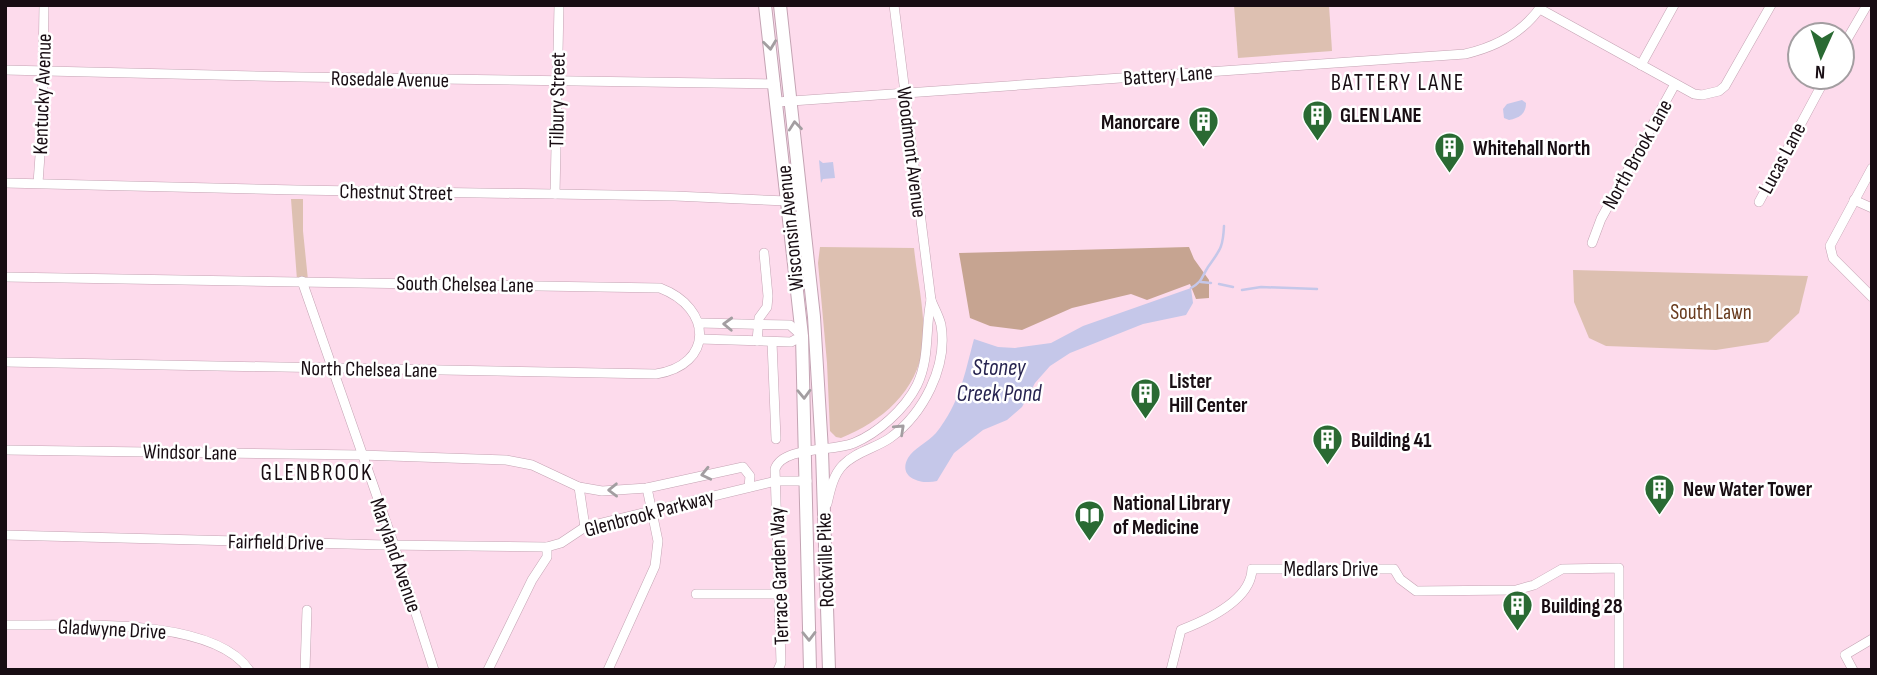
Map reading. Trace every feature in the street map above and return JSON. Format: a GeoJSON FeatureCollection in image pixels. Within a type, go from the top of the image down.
{"type":"FeatureCollection","features":[{"type":"Feature","properties":{"kind":"main road","name":"Wisconsin Avenue"},"geometry":{"type":"LineString","coordinates":[[765,5],[787,201],[822,451]]}},
{"type":"Feature","properties":{"kind":"main road","name":"Wisconsin Avenue"},"geometry":{"type":"LineString","coordinates":[[780,5],[803,200],[808,336],[806,452]]}},
{"type":"Feature","properties":{"kind":"main road"},"geometry":{"type":"LineString","coordinates":[[787,201],[803,200]]}},
{"type":"Feature","properties":{"kind":"main road","name":"Rockville Pike"},"geometry":{"type":"LineString","coordinates":[[822,451],[829,670]]}},
{"type":"Feature","properties":{"kind":"main road","name":"Rockville Pike"},"geometry":{"type":"LineString","coordinates":[[806,452],[810,670]]}},
{"type":"Feature","properties":{"kind":"street","name":"Kentucky Avenue"},"geometry":{"type":"LineString","coordinates":[[38,183],[44,5]]}},
{"type":"Feature","properties":{"kind":"street","name":"Tilbury Street"},"geometry":{"type":"LineString","coordinates":[[555,194],[559,5]]}},
{"type":"Feature","properties":{"kind":"street","name":"Woodmont Avenue"},"geometry":{"type":"LineString","coordinates":[[806,452],[844,447],[867,437],[906,402],[917,385],[925,361],[931,300],[894,5]]}},
{"type":"Feature","properties":{"kind":"street"},"geometry":{"type":"LineString","coordinates":[[1641,65],[1674,5]]}},
{"type":"Feature","properties":{"kind":"street","name":"North Brook Lane"},"geometry":{"type":"LineString","coordinates":[[1592,243],[1601,219],[1675,84],[1702,95],[1719,91],[1725,86],[1771,5]]}},
{"type":"Feature","properties":{"kind":"street"},"geometry":{"type":"LineString","coordinates":[[1856,24],[1867,5]]}},
{"type":"Feature","properties":{"kind":"street","name":"Battery Lane"},"geometry":{"type":"LineString","coordinates":[[777,102],[1465,54],[1499,44],[1518,31],[1541,7]]}},
{"type":"Feature","properties":{"kind":"street"},"geometry":{"type":"LineString","coordinates":[[1541,7],[1675,84]]}},
{"type":"Feature","properties":{"kind":"street","name":"Rosedale Avenue"},"geometry":{"type":"LineString","coordinates":[[5,70],[775,84]]}},
{"type":"Feature","properties":{"kind":"street","name":"Lucas Lane"},"geometry":{"type":"LineString","coordinates":[[1759,202],[1818,91]]}},
{"type":"Feature","properties":{"kind":"street"},"geometry":{"type":"LineString","coordinates":[[1872,168],[1830,246],[1833,258],[1872,297]]}},
{"type":"Feature","properties":{"kind":"street","name":"Chestnut Street"},"geometry":{"type":"LineString","coordinates":[[5,183],[676,196],[787,201]]}},
{"type":"Feature","properties":{"kind":"street"},"geometry":{"type":"LineString","coordinates":[[1854,200],[1872,208]]}},
{"type":"Feature","properties":{"kind":"street"},"geometry":{"type":"LineString","coordinates":[[757,341],[760,315],[767,307],[768,296],[764,253]]}},
{"type":"Feature","properties":{"kind":"street","name":"South Chelsea Lane"},"geometry":{"type":"LineString","coordinates":[[5,277],[660,288],[674,293],[688,303],[699,323]]}},
{"type":"Feature","properties":{"kind":"street","name":"Maryland Avenue"},"geometry":{"type":"LineString","coordinates":[[302,281],[394,545],[434,670]]}},
{"type":"Feature","properties":{"kind":"street","name":"Woodmont Avenue"},"geometry":{"type":"LineString","coordinates":[[823,519],[832,483],[842,465],[881,444],[901,429],[922,404],[930,388],[937,370],[941,332],[940,321],[931,300]]}},
{"type":"Feature","properties":{"kind":"street"},"geometry":{"type":"LineString","coordinates":[[699,323],[790,325],[808,336],[791,342],[700,339],[699,323]]}},
{"type":"Feature","properties":{"kind":"street","name":"North Chelsea Lane"},"geometry":{"type":"LineString","coordinates":[[5,362],[656,374],[666,373],[683,365],[695,351],[700,339]]}},
{"type":"Feature","properties":{"kind":"street"},"geometry":{"type":"LineString","coordinates":[[772,342],[776,439]]}},
{"type":"Feature","properties":{"kind":"street","name":"Windsor Lane"},"geometry":{"type":"LineString","coordinates":[[5,450],[361,455],[515,461],[551,472],[579,487],[602,491],[647,488],[743,467],[750,476],[749,486]]}},
{"type":"Feature","properties":{"kind":"street"},"geometry":{"type":"LineString","coordinates":[[776,481],[775,469],[778,463],[788,456],[806,452]]}},
{"type":"Feature","properties":{"kind":"street","name":"Glenbrook Parkway"},"geometry":{"type":"LineString","coordinates":[[547,547],[561,543],[585,527],[749,486],[776,481],[807,481]]}},
{"type":"Feature","properties":{"kind":"street","name":"Terrace Garden Way"},"geometry":{"type":"LineString","coordinates":[[776,481],[781,663],[778,670]]}},
{"type":"Feature","properties":{"kind":"street"},"geometry":{"type":"LineString","coordinates":[[579,487],[585,527]]}},
{"type":"Feature","properties":{"kind":"street"},"geometry":{"type":"LineString","coordinates":[[608,670],[655,566],[658,541],[647,488]]}},
{"type":"Feature","properties":{"kind":"street","name":"Fairfield Drive"},"geometry":{"type":"LineString","coordinates":[[5,535],[547,547]]}},
{"type":"Feature","properties":{"kind":"street"},"geometry":{"type":"LineString","coordinates":[[488,670],[532,580],[547,557],[547,547]]}},
{"type":"Feature","properties":{"kind":"street","name":"Medlars Drive"},"geometry":{"type":"LineString","coordinates":[[1171,670],[1181,630],[1203,622],[1244,593],[1250,584],[1252,569],[1394,569],[1400,579],[1416,591],[1516,590],[1534,585],[1562,569],[1619,568],[1619,670]]}},
{"type":"Feature","properties":{"kind":"street"},"geometry":{"type":"LineString","coordinates":[[696,593],[779,594]]}},
{"type":"Feature","properties":{"kind":"street"},"geometry":{"type":"LineString","coordinates":[[305,670],[307,610]]}},
{"type":"Feature","properties":{"kind":"street","name":"Gladwyne Drive"},"geometry":{"type":"LineString","coordinates":[[5,625],[140,627],[179,633],[235,655],[249,670]]}},
{"type":"Feature","properties":{"kind":"street"},"geometry":{"type":"LineString","coordinates":[[1853,670],[1845,655],[1872,639]]}},
{"type":"Feature","properties":{"kind":"green space"},"geometry":{"type":"Polygon","coordinates":[[[1234,5],[1329,5],[1332,51],[1238,58],[1234,5]]]}},
{"type":"Feature","properties":{"kind":"green space"},"geometry":{"type":"Polygon","coordinates":[[[291,199],[303,199],[308,280],[297,280],[291,199]]]}},
{"type":"Feature","properties":{"kind":"green space"},"geometry":{"type":"Polygon","coordinates":[[[820,247],[914,248],[922,309],[923,345],[914,377],[895,403],[883,414],[841,438],[830,431],[818,263],[820,247]]]}},
{"type":"Feature","properties":{"kind":"green space","name":"South Lawn"},"geometry":{"type":"Polygon","coordinates":[[[1573,270],[1808,276],[1799,313],[1768,342],[1716,350],[1606,346],[1589,338],[1574,302],[1573,270]]]}},
{"type":"Feature","properties":{"kind":"shaded area"},"geometry":{"type":"Polygon","coordinates":[[[1189,247],[1209,280],[1209,298],[1196,299],[1190,284],[1147,300],[1131,294],[1072,308],[1022,330],[990,326],[970,318],[959,253],[1189,247]]]}},
{"type":"Feature","properties":{"kind":"water"},"geometry":{"type":"Polygon","coordinates":[[[1522,100],[1526,103],[1521,115],[1509,120],[1504,118],[1503,109],[1507,104],[1522,100]]]}},
{"type":"Feature","properties":{"kind":"water"},"geometry":{"type":"Polygon","coordinates":[[[819,160],[823,163],[833,162],[835,178],[823,179],[821,183],[819,160]]]}},
{"type":"Feature","properties":{"kind":"water","name":"Stoney Creek Pond"},"geometry":{"type":"Polygon","coordinates":[[[1191,288],[1193,303],[1186,315],[1143,324],[1070,353],[1050,366],[1035,383],[1022,407],[1007,420],[983,430],[954,453],[937,481],[918,481],[908,475],[905,465],[908,458],[936,433],[951,411],[974,339],[998,347],[1015,348],[1051,343],[1083,326],[1191,288]]]}},
{"type":"Feature","properties":{"kind":"waterway"},"geometry":{"type":"LineString","coordinates":[[1191,288],[1200,281],[1218,252],[1224,226]]}},
{"type":"Feature","properties":{"kind":"waterway"},"geometry":{"type":"LineString","coordinates":[[1201,282],[1211,283]]}},
{"type":"Feature","properties":{"kind":"waterway"},"geometry":{"type":"LineString","coordinates":[[1219,284],[1233,287]]}},
{"type":"Feature","properties":{"kind":"waterway"},"geometry":{"type":"LineString","coordinates":[[1242,290],[1261,287],[1317,289]]}},
{"type":"Feature","properties":{"kind":"place","name":"GLEN LANE"},"geometry":{"type":"Point","coordinates":[1317,142]}},
{"type":"Feature","properties":{"kind":"place","name":"Manorcare"},"geometry":{"type":"Point","coordinates":[1203,149]}},
{"type":"Feature","properties":{"kind":"place","name":"Whitehall North"},"geometry":{"type":"Point","coordinates":[1450,175]}},
{"type":"Feature","properties":{"kind":"place","name":"Lister Hill Center"},"geometry":{"type":"Point","coordinates":[1146,420]}},
{"type":"Feature","properties":{"kind":"place","name":"Building 41"},"geometry":{"type":"Point","coordinates":[1328,467]}},
{"type":"Feature","properties":{"kind":"place","name":"New Water Tower"},"geometry":{"type":"Point","coordinates":[1660,516]}},
{"type":"Feature","properties":{"kind":"place","name":"National Library of Medicine"},"geometry":{"type":"Point","coordinates":[1090,542]}},
{"type":"Feature","properties":{"kind":"place","name":"Building 28"},"geometry":{"type":"Point","coordinates":[1518,633]}},
{"type":"Feature","properties":{"kind":"district","name":"BATTERY LANE"},"geometry":{"type":"Point","coordinates":[1398,82]}},
{"type":"Feature","properties":{"kind":"district","name":"GLENBROOK"},"geometry":{"type":"Point","coordinates":[317,472]}}]}
